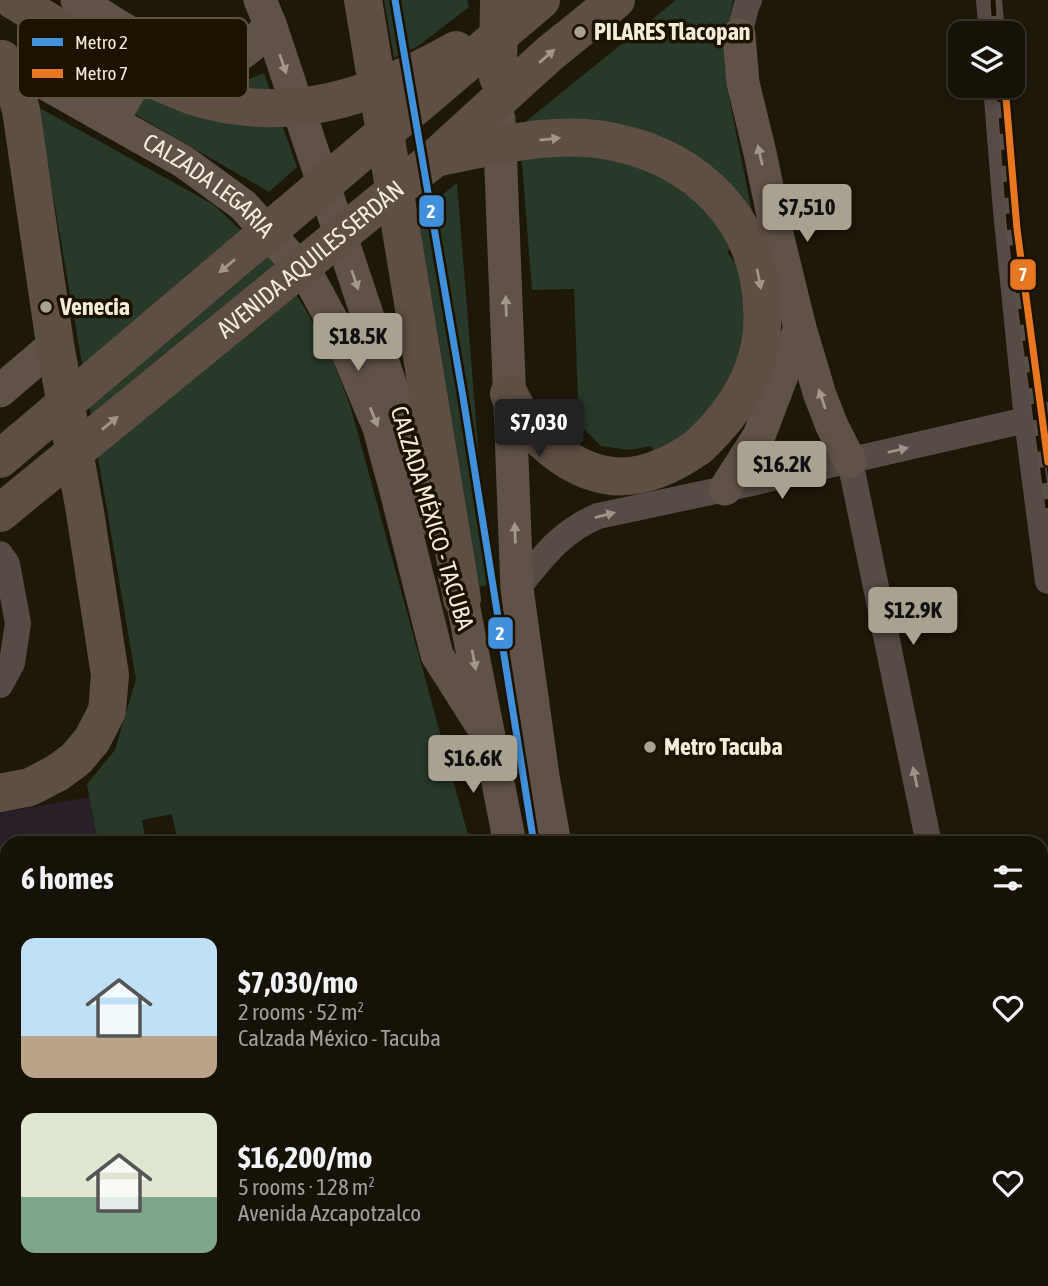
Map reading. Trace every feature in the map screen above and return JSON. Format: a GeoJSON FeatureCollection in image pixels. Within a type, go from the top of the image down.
{"type":"FeatureCollection","features":[{"type":"Feature","properties":{"kind":"highway"},"geometry":{"type":"LineString","coordinates":[[13,0],[43,18]]}},
{"type":"Feature","properties":{"kind":"highway"},"geometry":{"type":"LineString","coordinates":[[363,0],[462,599]]}},
{"type":"Feature","properties":{"kind":"highway","name":"AVENIDA AQUILES SERDÁN"},"geometry":{"type":"LineString","coordinates":[[0,513],[435,158],[549,54],[617,0]]}},
{"type":"Feature","properties":{"kind":"highway"},"geometry":{"type":"LineString","coordinates":[[203,98],[235,106],[296,108],[373,91],[419,71],[525,2]]}},
{"type":"Feature","properties":{"kind":"highway"},"geometry":{"type":"LineString","coordinates":[[498,77],[525,2]]}},
{"type":"Feature","properties":{"kind":"highway","name":"AVENIDA AQUILES SERDÁN"},"geometry":{"type":"LineString","coordinates":[[0,459],[525,2]]}},
{"type":"Feature","properties":{"kind":"highway"},"geometry":{"type":"LineString","coordinates":[[0,793],[30,787],[76,759],[92,740],[107,711],[110,675],[55,344],[21,110],[1,59]]}},
{"type":"Feature","properties":{"kind":"highway"},"geometry":{"type":"LineString","coordinates":[[435,158],[547,139],[576,137],[595,138],[635,147],[688,171],[715,195],[737,223],[754,257],[762,296],[761,336],[759,354],[748,383],[719,426],[698,447],[673,463],[628,475],[599,473],[569,459],[544,442],[520,415],[509,394]]}},
{"type":"Feature","properties":{"kind":"main road"},"geometry":{"type":"LineString","coordinates":[[77,0],[108,18]]}},
{"type":"Feature","properties":{"kind":"main road"},"geometry":{"type":"LineString","coordinates":[[479,0],[498,77],[517,589],[554,836]]}},
{"type":"Feature","properties":{"kind":"main road"},"geometry":{"type":"LineString","coordinates":[[248,47],[255,42],[270,8]]}},
{"type":"Feature","properties":{"kind":"main road","name":"CALZADA MÉXICO - TACUBA"},"geometry":{"type":"LineString","coordinates":[[270,8],[462,599],[508,836]]}},
{"type":"Feature","properties":{"kind":"main road"},"geometry":{"type":"LineString","coordinates":[[739,35],[743,83],[800,328],[831,426],[850,461]]}},
{"type":"Feature","properties":{"kind":"main road","name":"CALZADA LEGARIA"},"geometry":{"type":"LineString","coordinates":[[1,59],[18,68]]}},
{"type":"Feature","properties":{"kind":"main road","name":"CALZADA LEGARIA"},"geometry":{"type":"LineString","coordinates":[[71,98],[184,162],[243,205],[309,278],[341,337],[379,428],[437,655],[489,736]]}},
{"type":"Feature","properties":{"kind":"main road"},"geometry":{"type":"LineString","coordinates":[[112,121],[125,98]]}},
{"type":"Feature","properties":{"kind":"main road"},"geometry":{"type":"LineString","coordinates":[[726,489],[759,436],[800,328]]}},
{"type":"Feature","properties":{"kind":"main road"},"geometry":{"type":"LineString","coordinates":[[0,391],[55,344]]}},
{"type":"Feature","properties":{"kind":"street"},"geometry":{"type":"LineString","coordinates":[[739,35],[749,0]]}},
{"type":"Feature","properties":{"kind":"street"},"geometry":{"type":"LineString","coordinates":[[989,0],[991,21]]}},
{"type":"Feature","properties":{"kind":"street"},"geometry":{"type":"LineString","coordinates":[[997,98],[1006,211],[1037,417],[1048,581]]}},
{"type":"Feature","properties":{"kind":"street"},"geometry":{"type":"LineString","coordinates":[[517,589],[567,533],[598,516],[1037,417]]}},
{"type":"Feature","properties":{"kind":"street"},"geometry":{"type":"LineString","coordinates":[[850,461],[927,836]]}},
{"type":"Feature","properties":{"kind":"street"},"geometry":{"type":"LineString","coordinates":[[0,554],[7,564],[18,623],[12,663],[0,685]]}},
{"type":"Feature","properties":{"kind":"shaded area"},"geometry":{"type":"Polygon","coordinates":[[[89,797],[97,836],[0,836],[0,813],[89,797]]]}},
{"type":"Feature","properties":{"kind":"green space"},"geometry":{"type":"Polygon","coordinates":[[[384,0],[467,0],[469,7],[418,46],[394,58],[384,0]]]}},
{"type":"Feature","properties":{"kind":"green space"},"geometry":{"type":"Polygon","coordinates":[[[676,0],[733,0],[726,37],[727,88],[755,227],[727,252],[741,271],[749,339],[712,414],[656,457],[651,446],[630,450],[601,446],[579,424],[574,289],[532,290],[519,127],[676,0]]]}},
{"type":"Feature","properties":{"kind":"green space"},"geometry":{"type":"Polygon","coordinates":[[[264,73],[297,167],[269,192],[131,112],[140,98],[248,98],[248,80],[264,73]]]}},
{"type":"Feature","properties":{"kind":"green space"},"geometry":{"type":"Polygon","coordinates":[[[38,107],[214,205],[267,255],[301,302],[329,351],[350,405],[468,836],[177,836],[172,814],[142,820],[145,836],[97,836],[87,784],[115,750],[136,679],[38,107]]]}},
{"type":"Feature","properties":{"kind":"green space"},"geometry":{"type":"Polygon","coordinates":[[[457,183],[489,585],[479,587],[411,220],[457,183]]]}},
{"type":"Feature","properties":{"kind":"railway"},"geometry":{"type":"LineString","coordinates":[[993,0],[994,21]]}},
{"type":"Feature","properties":{"kind":"railway"},"geometry":{"type":"LineString","coordinates":[[1000,98],[1009,224],[1048,508]]}},
{"type":"Feature","properties":{"kind":"metro line","name":"2"},"geometry":{"type":"LineString","coordinates":[[395,0],[463,397],[533,836]]}},
{"type":"Feature","properties":{"kind":"metro line","name":"7"},"geometry":{"type":"LineString","coordinates":[[1006,98],[1017,229],[1048,462]]}},
{"type":"Feature","properties":{"kind":"place","name":"PILARES Tlacopan"},"geometry":{"type":"Point","coordinates":[580,32]}},
{"type":"Feature","properties":{"kind":"place","name":"Venecia"},"geometry":{"type":"Point","coordinates":[46,307]}},
{"type":"Feature","properties":{"kind":"place","name":"Metro Tacuba"},"geometry":{"type":"Point","coordinates":[650,747]}}]}
